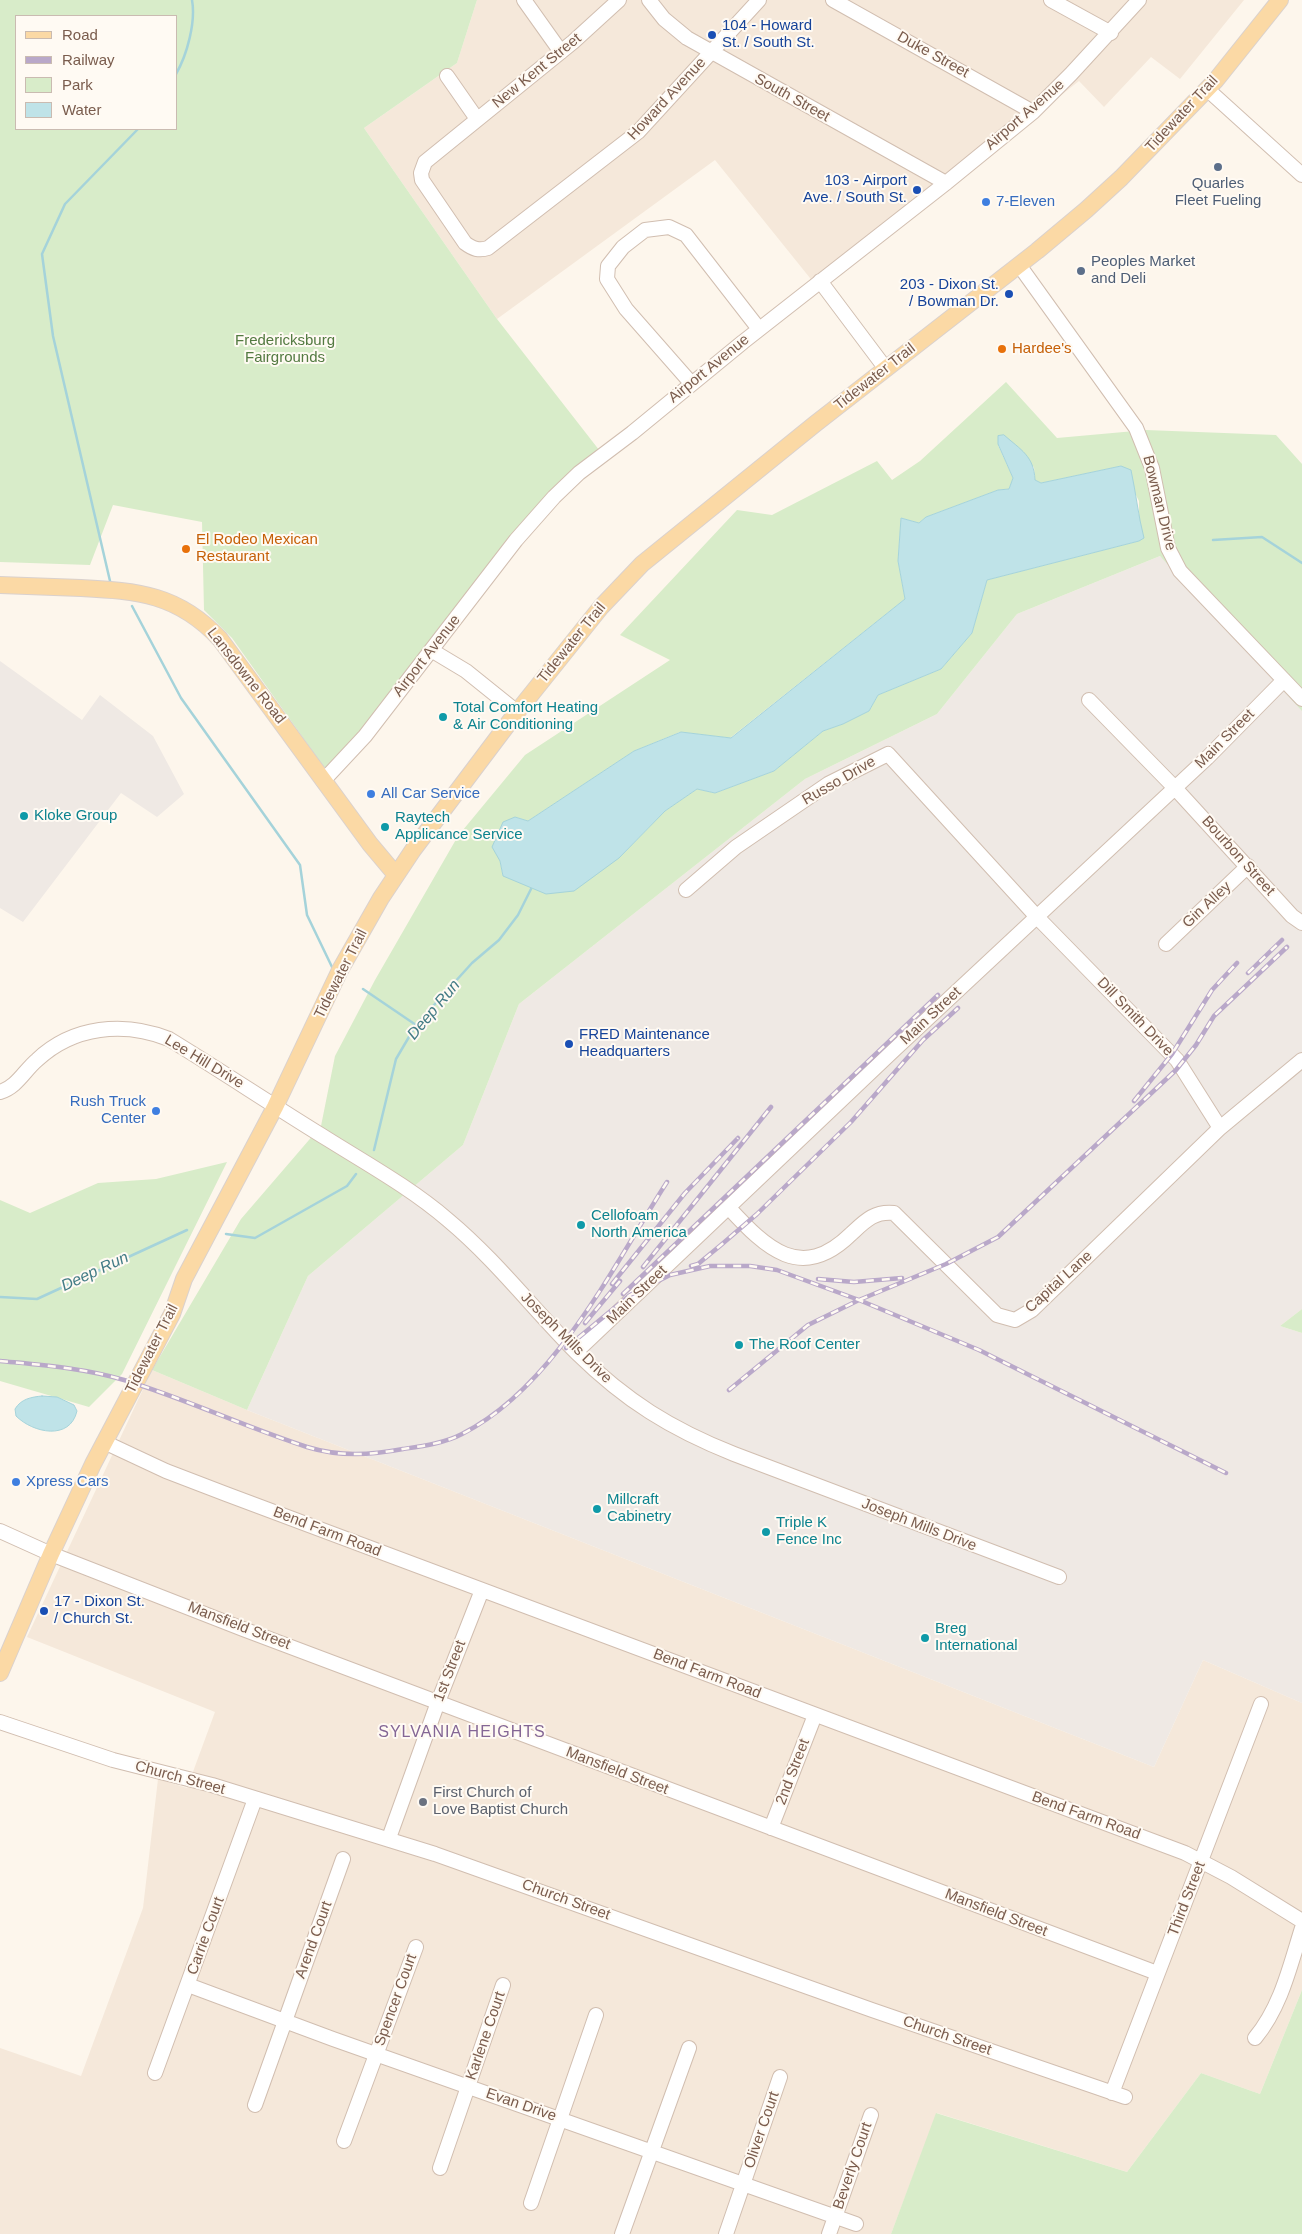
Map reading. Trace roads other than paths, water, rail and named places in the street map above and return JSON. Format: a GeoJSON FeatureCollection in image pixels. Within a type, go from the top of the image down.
{"type":"FeatureCollection","features":[{"type":"Feature","properties":{"kind":"main road","name":"Tidewater Trail"},"geometry":{"type":"LineString","coordinates":[[0,1673],[51,1554],[104,1442],[172,1314],[184,1279],[275,1107],[340,970],[396,875],[517,712],[601,606],[642,564],[1019,265],[1121,178],[1207,89],[1271,6],[1280,0]]}},
{"type":"Feature","properties":{"kind":"main road","name":"Lansdowne Road"},"geometry":{"type":"LineString","coordinates":[[0,585],[126,590],[164,600],[195,615],[220,639],[370,844],[396,875]]}},
{"type":"Feature","properties":{"kind":"street"},"geometry":{"type":"LineString","coordinates":[[524,0],[560,52]]}},
{"type":"Feature","properties":{"kind":"street","name":"New Kent Street"},"geometry":{"type":"LineString","coordinates":[[452,139],[560,52],[619,0]]}},
{"type":"Feature","properties":{"kind":"street","name":"South Street"},"geometry":{"type":"LineString","coordinates":[[648,0],[673,28],[711,52],[946,183]]}},
{"type":"Feature","properties":{"kind":"street","name":"Howard Avenue"},"geometry":{"type":"LineString","coordinates":[[452,139],[425,162],[421,172],[422,180],[465,243],[476,250],[488,248],[628,141],[657,113],[759,0]]}},
{"type":"Feature","properties":{"kind":"street","name":"Duke Street"},"geometry":{"type":"LineString","coordinates":[[832,0],[1033,112]]}},
{"type":"Feature","properties":{"kind":"street"},"geometry":{"type":"LineString","coordinates":[[1052,0],[1111,33]]}},
{"type":"Feature","properties":{"kind":"street","name":"Airport Avenue"},"geometry":{"type":"LineString","coordinates":[[324,780],[365,736],[516,540],[554,497],[579,473],[632,433],[758,329],[946,183],[1033,112],[1111,33],[1138,0]]}},
{"type":"Feature","properties":{"kind":"street"},"geometry":{"type":"LineString","coordinates":[[447,76],[477,119]]}},
{"type":"Feature","properties":{"kind":"street"},"geometry":{"type":"LineString","coordinates":[[1207,89],[1302,175]]}},
{"type":"Feature","properties":{"kind":"street"},"geometry":{"type":"LineString","coordinates":[[691,383],[626,309],[607,279],[608,266],[623,247],[644,230],[669,227],[686,235],[758,329]]}},
{"type":"Feature","properties":{"kind":"street","name":"Bowman Drive"},"geometry":{"type":"LineString","coordinates":[[1019,265],[1136,428],[1152,468],[1168,548],[1180,571],[1302,700]]}},
{"type":"Feature","properties":{"kind":"street"},"geometry":{"type":"LineString","coordinates":[[820,281],[886,369]]}},
{"type":"Feature","properties":{"kind":"street"},"geometry":{"type":"LineString","coordinates":[[432,650],[466,671],[517,712]]}},
{"type":"Feature","properties":{"kind":"street","name":"Main Street"},"geometry":{"type":"LineString","coordinates":[[576,1352],[1175,788],[1284,680]]}},
{"type":"Feature","properties":{"kind":"street","name":"Bourbon Street"},"geometry":{"type":"LineString","coordinates":[[1089,700],[1175,788],[1292,916],[1302,923]]}},
{"type":"Feature","properties":{"kind":"street","name":"Russo Drive"},"geometry":{"type":"LineString","coordinates":[[686,890],[736,847],[821,788],[888,754],[1037,917]]}},
{"type":"Feature","properties":{"kind":"street","name":"Gin Alley"},"geometry":{"type":"LineString","coordinates":[[1166,944],[1248,866]]}},
{"type":"Feature","properties":{"kind":"street","name":"Dill Smith Drive"},"geometry":{"type":"LineString","coordinates":[[1037,917],[1177,1060],[1220,1128]]}},
{"type":"Feature","properties":{"kind":"street","name":"Lee Hill Drive"},"geometry":{"type":"LineString","coordinates":[[0,1092],[15,1084],[32,1064],[57,1044],[94,1031],[124,1028],[140,1030],[169,1039],[275,1107]]}},
{"type":"Feature","properties":{"kind":"street","name":"Capital Lane"},"geometry":{"type":"LineString","coordinates":[[729,1208],[752,1233],[770,1248],[793,1257],[823,1254],[840,1246],[868,1218],[877,1213],[894,1213],[997,1315],[1015,1320],[1032,1310],[1220,1128],[1302,1060]]}},
{"type":"Feature","properties":{"kind":"street","name":"Joseph Mills Drive"},"geometry":{"type":"LineString","coordinates":[[275,1107],[378,1171],[447,1218],[495,1265],[576,1352],[631,1400],[654,1416],[697,1439],[1059,1577]]}},
{"type":"Feature","properties":{"kind":"street","name":"Bend Farm Road"},"geometry":{"type":"LineString","coordinates":[[104,1442],[166,1470],[1202,1861],[1302,1921]]}},
{"type":"Feature","properties":{"kind":"street","name":"Mansfield Street"},"geometry":{"type":"LineString","coordinates":[[0,1531],[51,1554],[438,1702],[1157,1973]]}},
{"type":"Feature","properties":{"kind":"street","name":"1st Street"},"geometry":{"type":"LineString","coordinates":[[389,1838],[438,1702],[482,1590]]}},
{"type":"Feature","properties":{"kind":"street","name":"Third Street"},"geometry":{"type":"LineString","coordinates":[[1119,2096],[1157,1973],[1202,1861],[1260,1704]]}},
{"type":"Feature","properties":{"kind":"street","name":"2nd Street"},"geometry":{"type":"LineString","coordinates":[[771,1828],[815,1715]]}},
{"type":"Feature","properties":{"kind":"street","name":"Church Street"},"geometry":{"type":"LineString","coordinates":[[0,1722],[113,1760],[168,1773],[389,1838],[1119,2096]]}},
{"type":"Feature","properties":{"kind":"street","name":"Carrie Court"},"geometry":{"type":"LineString","coordinates":[[155,2072],[255,1799]]}},
{"type":"Feature","properties":{"kind":"street","name":"Arend Court"},"geometry":{"type":"LineString","coordinates":[[255,2106],[343,1859]]}},
{"type":"Feature","properties":{"kind":"street"},"geometry":{"type":"LineString","coordinates":[[1255,2038],[1271,2016],[1280,1996],[1302,1928]]}},
{"type":"Feature","properties":{"kind":"street","name":"Spencer Court"},"geometry":{"type":"LineString","coordinates":[[344,2141],[416,1947]]}},
{"type":"Feature","properties":{"kind":"street","name":"Evan Drive"},"geometry":{"type":"LineString","coordinates":[[188,1985],[376,2054],[856,2224]]}},
{"type":"Feature","properties":{"kind":"street","name":"Karlene Court"},"geometry":{"type":"LineString","coordinates":[[440,2168],[504,1985]]}},
{"type":"Feature","properties":{"kind":"street"},"geometry":{"type":"LineString","coordinates":[[531,2203],[596,2015]]}},
{"type":"Feature","properties":{"kind":"street"},"geometry":{"type":"LineString","coordinates":[[622,2234],[689,2048]]}},
{"type":"Feature","properties":{"kind":"street","name":"Oliver Court"},"geometry":{"type":"LineString","coordinates":[[726,2234],[780,2077]]}},
{"type":"Feature","properties":{"kind":"street","name":"Beverly Court"},"geometry":{"type":"LineString","coordinates":[[828,2234],[870,2115]]}},
{"type":"Feature","properties":{"kind":"water"},"geometry":{"type":"Polygon","coordinates":[[[1004,435],[1026,454],[1032,465],[1035,480],[1041,483],[1121,466],[1131,470],[1144,538],[1139,541],[987,580],[972,633],[941,669],[878,695],[869,711],[843,724],[823,731],[774,771],[715,793],[697,789],[665,811],[619,858],[574,891],[546,894],[503,876],[500,861],[492,847],[503,822],[515,817],[528,821],[634,751],[681,732],[731,738],[905,599],[898,561],[901,518],[919,523],[926,517],[998,490],[1009,489],[1013,478],[998,444],[998,436],[1004,435]]]}},
{"type":"Feature","properties":{"kind":"water"},"geometry":{"type":"Polygon","coordinates":[[[42,1396],[57,1397],[74,1405],[77,1411],[73,1421],[67,1427],[59,1430],[41,1430],[23,1422],[16,1416],[15,1409],[20,1403],[30,1398],[42,1396]]]}},
{"type":"Feature","properties":{"kind":"waterway"},"geometry":{"type":"LineString","coordinates":[[178,70],[190,38],[193,18],[192,0]]}},
{"type":"Feature","properties":{"kind":"waterway"},"geometry":{"type":"LineString","coordinates":[[110,581],[53,336],[42,254],[65,204],[137,130]]}},
{"type":"Feature","properties":{"kind":"waterway","name":"Deep Run"},"geometry":{"type":"LineString","coordinates":[[1213,540],[1262,537],[1302,563]]}},
{"type":"Feature","properties":{"kind":"waterway"},"geometry":{"type":"LineString","coordinates":[[132,606],[181,698],[300,865],[307,915],[332,967]]}},
{"type":"Feature","properties":{"kind":"waterway","name":"Deep Run"},"geometry":{"type":"LineString","coordinates":[[374,1150],[396,1059],[416,1025],[472,963],[499,940],[518,915],[531,889]]}},
{"type":"Feature","properties":{"kind":"waterway"},"geometry":{"type":"LineString","coordinates":[[363,989],[416,1025]]}},
{"type":"Feature","properties":{"kind":"waterway","name":"Deep Run"},"geometry":{"type":"LineString","coordinates":[[226,1234],[255,1238],[347,1186],[356,1174]]}},
{"type":"Feature","properties":{"kind":"waterway","name":"Deep Run"},"geometry":{"type":"LineString","coordinates":[[0,1297],[37,1299],[187,1230]]}},
{"type":"Feature","properties":{"kind":"railway"},"geometry":{"type":"LineString","coordinates":[[1248,973],[1282,940]]}},
{"type":"Feature","properties":{"kind":"railway"},"geometry":{"type":"LineString","coordinates":[[729,1390],[808,1325],[859,1300],[946,1264],[998,1237],[1176,1070],[1196,1045],[1214,1016],[1287,947]]}},
{"type":"Feature","properties":{"kind":"railway"},"geometry":{"type":"LineString","coordinates":[[1134,1101],[1172,1054],[1212,990],[1237,963]]}},
{"type":"Feature","properties":{"kind":"railway"},"geometry":{"type":"LineString","coordinates":[[623,1294],[938,995]]}},
{"type":"Feature","properties":{"kind":"railway"},"geometry":{"type":"LineString","coordinates":[[691,1266],[698,1264],[757,1214],[851,1122],[923,1040],[958,1008]]}},
{"type":"Feature","properties":{"kind":"railway"},"geometry":{"type":"LineString","coordinates":[[643,1267],[771,1107]]}},
{"type":"Feature","properties":{"kind":"railway"},"geometry":{"type":"LineString","coordinates":[[612,1284],[685,1193],[738,1138]]}},
{"type":"Feature","properties":{"kind":"railway"},"geometry":{"type":"LineString","coordinates":[[0,1361],[78,1370],[124,1380],[319,1450],[343,1454],[367,1454],[441,1442],[462,1434],[495,1413],[526,1387],[553,1356],[603,1286],[667,1182]]}},
{"type":"Feature","properties":{"kind":"railway"},"geometry":{"type":"LineString","coordinates":[[566,1348],[630,1295],[670,1275],[710,1266],[750,1266],[777,1270],[859,1300],[979,1350],[1226,1473]]}},
{"type":"Feature","properties":{"kind":"railway"},"geometry":{"type":"LineString","coordinates":[[818,1279],[854,1282],[902,1278]]}},
{"type":"Feature","properties":{"kind":"railway"},"geometry":{"type":"LineString","coordinates":[[585,1323],[620,1281]]}},
{"type":"Feature","properties":{"kind":"place","name":"104 - Howard St. / South St."},"geometry":{"type":"Point","coordinates":[712,35]}},
{"type":"Feature","properties":{"kind":"place","name":"Quarles Fleet Fueling"},"geometry":{"type":"Point","coordinates":[1218,167]}},
{"type":"Feature","properties":{"kind":"place","name":"103 - Airport Ave. / South St."},"geometry":{"type":"Point","coordinates":[917,190]}},
{"type":"Feature","properties":{"kind":"place","name":"7-Eleven"},"geometry":{"type":"Point","coordinates":[986,202]}},
{"type":"Feature","properties":{"kind":"place","name":"Peoples Market and Deli"},"geometry":{"type":"Point","coordinates":[1081,271]}},
{"type":"Feature","properties":{"kind":"place","name":"203 - Dixon St. / Bowman Dr."},"geometry":{"type":"Point","coordinates":[1009,294]}},
{"type":"Feature","properties":{"kind":"place","name":"Hardee's"},"geometry":{"type":"Point","coordinates":[1002,349]}},
{"type":"Feature","properties":{"kind":"place","name":"El Rodeo Mexican Restaurant"},"geometry":{"type":"Point","coordinates":[186,549]}},
{"type":"Feature","properties":{"kind":"place","name":"Total Comfort Heating & Air Conditioning"},"geometry":{"type":"Point","coordinates":[443,717]}},
{"type":"Feature","properties":{"kind":"place","name":"All Car Service"},"geometry":{"type":"Point","coordinates":[371,794]}},
{"type":"Feature","properties":{"kind":"place","name":"Kloke Group"},"geometry":{"type":"Point","coordinates":[24,816]}},
{"type":"Feature","properties":{"kind":"place","name":"Raytech Applicance Service"},"geometry":{"type":"Point","coordinates":[385,827]}},
{"type":"Feature","properties":{"kind":"place","name":"FRED Maintenance Headquarters"},"geometry":{"type":"Point","coordinates":[569,1044]}},
{"type":"Feature","properties":{"kind":"place","name":"Rush Truck Center"},"geometry":{"type":"Point","coordinates":[156,1111]}},
{"type":"Feature","properties":{"kind":"place","name":"Cellofoam North America"},"geometry":{"type":"Point","coordinates":[581,1225]}},
{"type":"Feature","properties":{"kind":"place","name":"The Roof Center"},"geometry":{"type":"Point","coordinates":[739,1345]}},
{"type":"Feature","properties":{"kind":"place","name":"Xpress Cars"},"geometry":{"type":"Point","coordinates":[16,1482]}},
{"type":"Feature","properties":{"kind":"place","name":"Millcraft Cabinetry"},"geometry":{"type":"Point","coordinates":[597,1509]}},
{"type":"Feature","properties":{"kind":"place","name":"Triple K Fence Inc"},"geometry":{"type":"Point","coordinates":[766,1532]}},
{"type":"Feature","properties":{"kind":"place","name":"17 - Dixon St. / Church St."},"geometry":{"type":"Point","coordinates":[44,1611]}},
{"type":"Feature","properties":{"kind":"place","name":"Breg International"},"geometry":{"type":"Point","coordinates":[925,1638]}},
{"type":"Feature","properties":{"kind":"place","name":"First Church of Love Baptist Church"},"geometry":{"type":"Point","coordinates":[423,1802]}},
{"type":"Feature","properties":{"kind":"district","name":"SYLVANIA HEIGHTS"},"geometry":{"type":"Point","coordinates":[462,1733]}},
{"type":"Feature","properties":{"kind":"park label","name":"Fredericksburg Fairgrounds"},"geometry":{"type":"Point","coordinates":[285,350]}}]}
